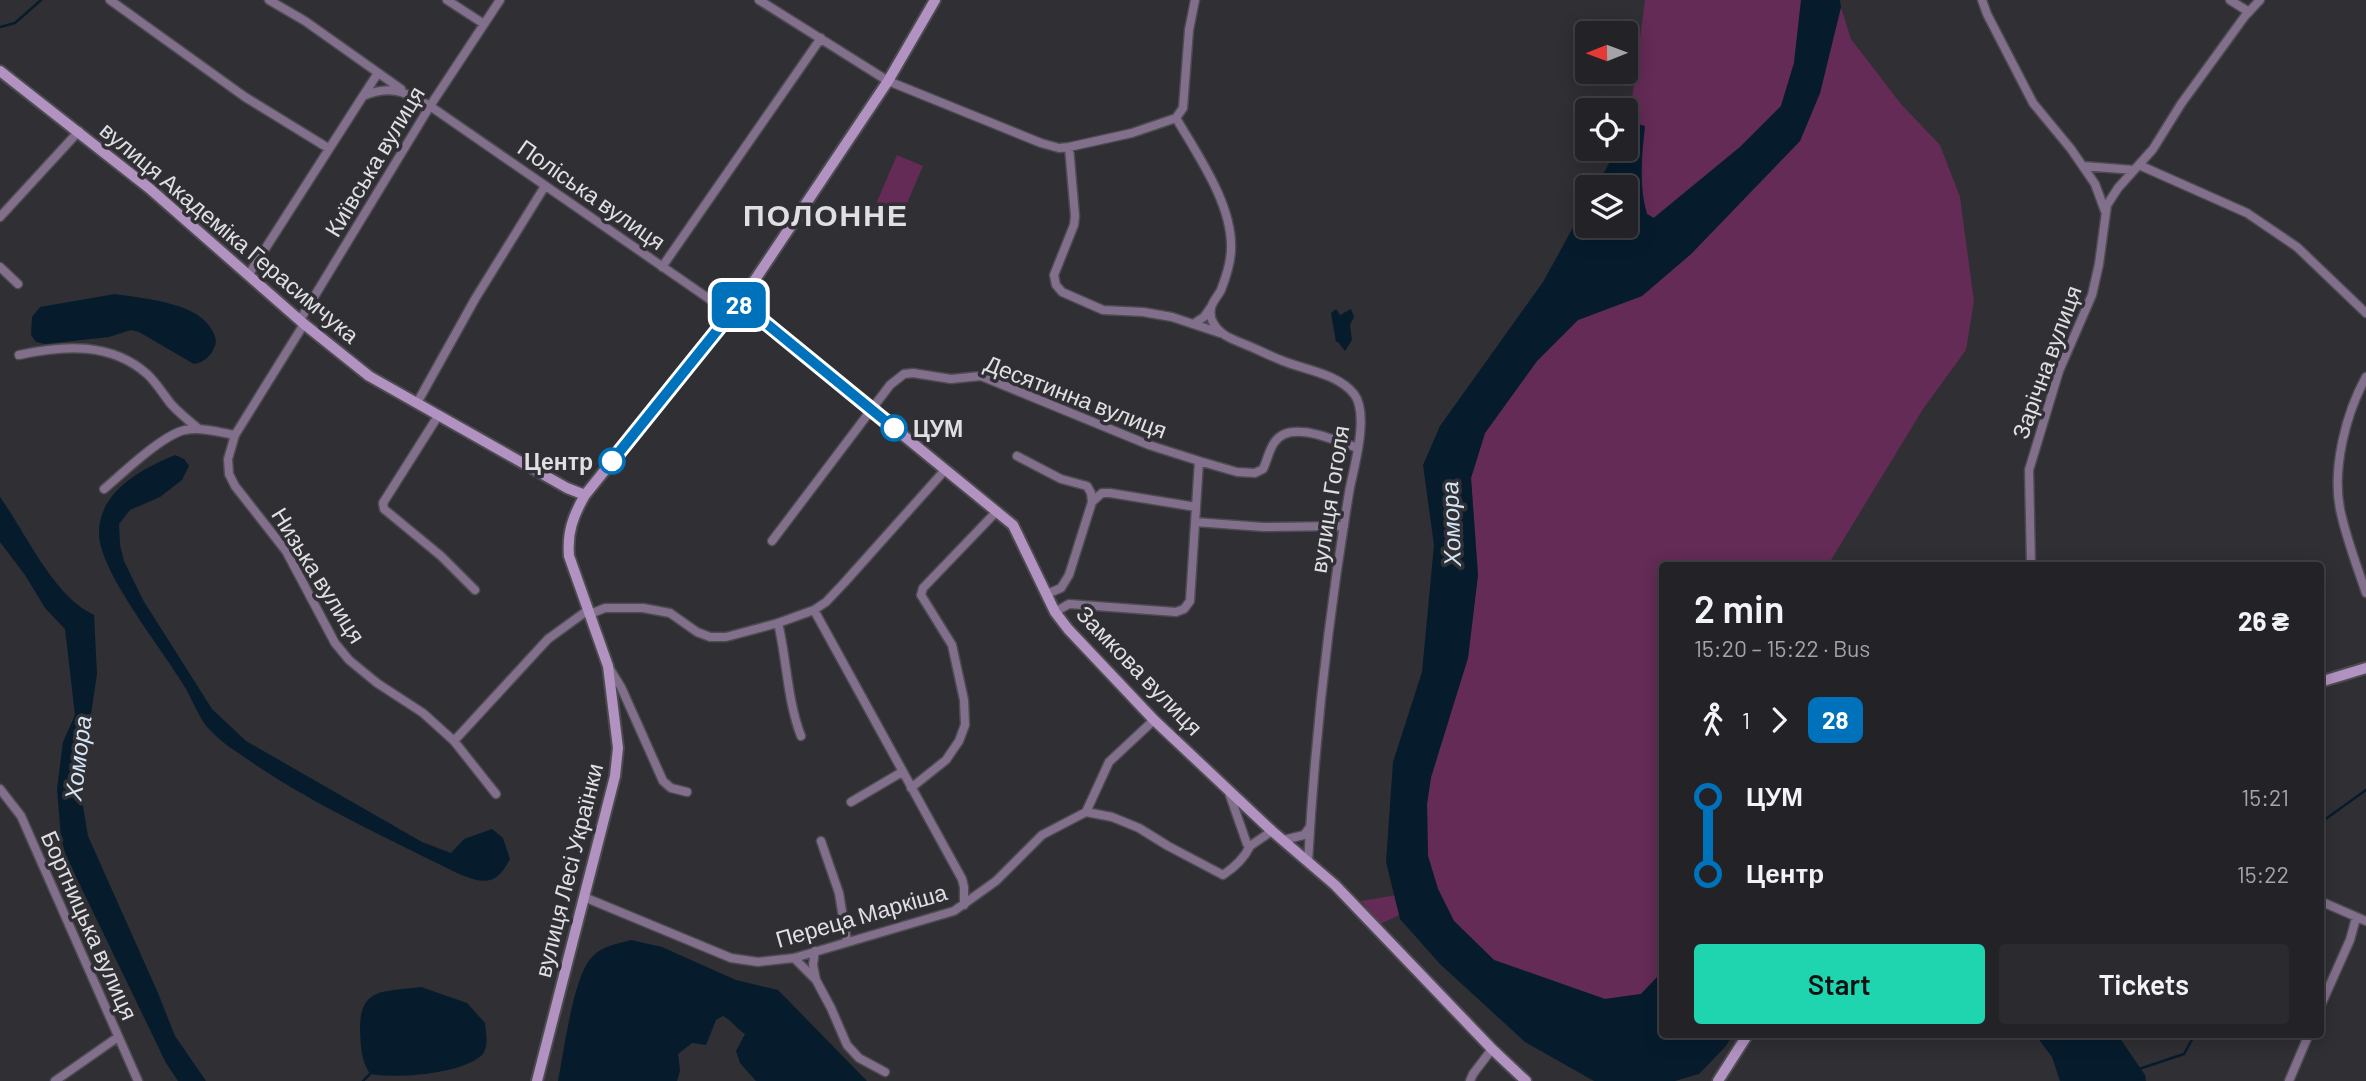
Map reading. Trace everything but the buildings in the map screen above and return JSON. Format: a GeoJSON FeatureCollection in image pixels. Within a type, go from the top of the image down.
{"type":"FeatureCollection","features":[{"type":"Feature","properties":{"kind":"main road","name":"вулиця Лесі Українки"},"geometry":{"type":"LineString","coordinates":[[537,1081],[615,776],[618,748],[608,666],[572,567],[568,544],[572,518],[585,495],[732,314],[888,81],[935,0]]}},
{"type":"Feature","properties":{"kind":"main road","name":"вулиця Академіка Герасимчука"},"geometry":{"type":"LineString","coordinates":[[0,71],[79,131],[369,376],[566,488],[585,495]]}},
{"type":"Feature","properties":{"kind":"main road","name":"Замкова вулиця"},"geometry":{"type":"LineString","coordinates":[[740,302],[1013,525],[1055,612],[1068,629],[1154,720],[1272,831],[1335,885],[1526,1081]]}},
{"type":"Feature","properties":{"kind":"main road"},"geometry":{"type":"LineString","coordinates":[[2324,681],[2366,668]]}},
{"type":"Feature","properties":{"kind":"main road"},"geometry":{"type":"LineString","coordinates":[[1718,1081],[1745,1038]]}},
{"type":"Feature","properties":{"kind":"street"},"geometry":{"type":"LineString","coordinates":[[110,0],[245,97],[328,148]]}},
{"type":"Feature","properties":{"kind":"street"},"geometry":{"type":"LineString","coordinates":[[270,0],[305,21],[403,91]]}},
{"type":"Feature","properties":{"kind":"street"},"geometry":{"type":"LineString","coordinates":[[447,0],[484,24]]}},
{"type":"Feature","properties":{"kind":"street","name":"Київська вулиця"},"geometry":{"type":"LineString","coordinates":[[302,322],[430,106],[500,0]]}},
{"type":"Feature","properties":{"kind":"street"},"geometry":{"type":"LineString","coordinates":[[759,0],[888,81],[1059,148],[1132,133],[1176,118],[1183,108],[1189,30],[1195,0]]}},
{"type":"Feature","properties":{"kind":"street"},"geometry":{"type":"LineString","coordinates":[[1982,0],[2033,103],[2095,184],[2106,214]]}},
{"type":"Feature","properties":{"kind":"street"},"geometry":{"type":"LineString","coordinates":[[2230,0],[2249,12]]}},
{"type":"Feature","properties":{"kind":"street"},"geometry":{"type":"LineString","coordinates":[[2106,214],[2113,197],[2153,149],[2181,104],[2260,0]]}},
{"type":"Feature","properties":{"kind":"street"},"geometry":{"type":"LineString","coordinates":[[662,267],[821,38]]}},
{"type":"Feature","properties":{"kind":"street"},"geometry":{"type":"LineString","coordinates":[[248,274],[378,73]]}},
{"type":"Feature","properties":{"kind":"street"},"geometry":{"type":"LineString","coordinates":[[363,96],[380,91],[403,91]]}},
{"type":"Feature","properties":{"kind":"street","name":"Поліська вулиця"},"geometry":{"type":"LineString","coordinates":[[403,91],[430,106],[732,314]]}},
{"type":"Feature","properties":{"kind":"street"},"geometry":{"type":"LineString","coordinates":[[1176,118],[1207,170],[1224,212],[1231,247],[1222,288],[1204,317],[1193,324]]}},
{"type":"Feature","properties":{"kind":"street"},"geometry":{"type":"LineString","coordinates":[[0,217],[79,131]]}},
{"type":"Feature","properties":{"kind":"street","name":"вулиця Гоголя"},"geometry":{"type":"LineString","coordinates":[[1069,147],[1074,225],[1054,275],[1056,285],[1062,292],[1103,310],[1172,317],[1223,334],[1338,381],[1359,403],[1361,416],[1344,526],[1313,779],[1308,862]]}},
{"type":"Feature","properties":{"kind":"street"},"geometry":{"type":"LineString","coordinates":[[2083,166],[2136,167],[2247,213],[2297,247],[2366,313]]}},
{"type":"Feature","properties":{"kind":"street"},"geometry":{"type":"LineString","coordinates":[[417,403],[475,299],[545,186]]}},
{"type":"Feature","properties":{"kind":"street","name":"Зарічна вулиця"},"geometry":{"type":"LineString","coordinates":[[2031,562],[2029,470],[2059,371],[2092,295],[2106,214]]}},
{"type":"Feature","properties":{"kind":"street"},"geometry":{"type":"LineString","coordinates":[[0,267],[18,284]]}},
{"type":"Feature","properties":{"kind":"street"},"geometry":{"type":"LineString","coordinates":[[1211,307],[1214,324],[1223,334]]}},
{"type":"Feature","properties":{"kind":"street","name":"Низька вулиця"},"geometry":{"type":"LineString","coordinates":[[302,322],[235,435],[228,459],[229,474],[235,486],[286,551],[335,643],[349,660],[423,713],[454,741],[496,794]]}},
{"type":"Feature","properties":{"kind":"street"},"geometry":{"type":"LineString","coordinates":[[19,355],[66,348],[100,349],[128,360],[148,375],[183,416],[199,429]]}},
{"type":"Feature","properties":{"kind":"street","name":"Десятинна вулиця"},"geometry":{"type":"LineString","coordinates":[[772,541],[890,385],[904,374],[951,379],[981,376],[1149,445],[1237,471],[1255,473],[1263,469],[1274,442],[1291,431],[1317,435],[1357,447]]}},
{"type":"Feature","properties":{"kind":"street"},"geometry":{"type":"LineString","coordinates":[[2366,377],[2339,456],[2338,478],[2340,508],[2366,591]]}},
{"type":"Feature","properties":{"kind":"street"},"geometry":{"type":"LineString","coordinates":[[438,416],[383,503],[384,509],[441,556],[475,590]]}},
{"type":"Feature","properties":{"kind":"street"},"geometry":{"type":"LineString","coordinates":[[104,489],[167,437],[183,430],[199,429],[235,435]]}},
{"type":"Feature","properties":{"kind":"street"},"geometry":{"type":"LineString","coordinates":[[1017,456],[1061,479],[1110,493],[1196,507]]}},
{"type":"Feature","properties":{"kind":"street"},"geometry":{"type":"LineString","coordinates":[[1055,612],[1069,604],[1176,612],[1184,609],[1190,601],[1199,461]]}},
{"type":"Feature","properties":{"kind":"street"},"geometry":{"type":"LineString","coordinates":[[454,741],[548,639],[589,612],[605,608],[643,608],[670,613],[697,632],[710,637],[726,637],[814,610],[844,583],[945,470]]}},
{"type":"Feature","properties":{"kind":"street"},"geometry":{"type":"LineString","coordinates":[[1047,594],[1061,588],[1069,575],[1092,502],[1087,486]]}},
{"type":"Feature","properties":{"kind":"street"},"geometry":{"type":"LineString","coordinates":[[1092,502],[1102,493],[1110,493]]}},
{"type":"Feature","properties":{"kind":"street"},"geometry":{"type":"LineString","coordinates":[[911,788],[946,760],[959,741],[965,725],[964,700],[952,645],[921,595],[923,588],[997,512]]}},
{"type":"Feature","properties":{"kind":"street"},"geometry":{"type":"LineString","coordinates":[[1195,522],[1264,527],[1344,526]]}},
{"type":"Feature","properties":{"kind":"street"},"geometry":{"type":"LineString","coordinates":[[1061,588],[1069,604]]}},
{"type":"Feature","properties":{"kind":"street"},"geometry":{"type":"LineString","coordinates":[[814,610],[963,883],[964,905]]}},
{"type":"Feature","properties":{"kind":"street"},"geometry":{"type":"LineString","coordinates":[[778,623],[786,658],[792,714],[801,736]]}},
{"type":"Feature","properties":{"kind":"street","name":"вулиця Лесі Українки"},"geometry":{"type":"LineString","coordinates":[[608,666],[621,687],[663,781],[671,788],[687,792]]}},
{"type":"Feature","properties":{"kind":"street"},"geometry":{"type":"LineString","coordinates":[[1154,720],[1109,762],[1086,812],[1112,817],[1139,828],[1223,875],[1234,867],[1250,846],[1272,831]]}},
{"type":"Feature","properties":{"kind":"street"},"geometry":{"type":"LineString","coordinates":[[851,802],[902,772]]}},
{"type":"Feature","properties":{"kind":"street"},"geometry":{"type":"LineString","coordinates":[[1227,787],[1250,846]]}},
{"type":"Feature","properties":{"kind":"street","name":"Бортницька вулиця"},"geometry":{"type":"LineString","coordinates":[[0,789],[21,816],[138,1081]]}},
{"type":"Feature","properties":{"kind":"street","name":"Переца Маркіша"},"geometry":{"type":"LineString","coordinates":[[584,898],[731,958],[758,962],[794,958],[954,911],[996,881],[1042,835],[1086,812]]}},
{"type":"Feature","properties":{"kind":"street"},"geometry":{"type":"LineString","coordinates":[[1283,840],[1304,835],[1310,827]]}},
{"type":"Feature","properties":{"kind":"street"},"geometry":{"type":"LineString","coordinates":[[821,841],[839,893],[847,942]]}},
{"type":"Feature","properties":{"kind":"street"},"geometry":{"type":"LineString","coordinates":[[963,883],[979,894]]}},
{"type":"Feature","properties":{"kind":"street"},"geometry":{"type":"LineString","coordinates":[[2324,903],[2366,921]]}},
{"type":"Feature","properties":{"kind":"street"},"geometry":{"type":"LineString","coordinates":[[2324,998],[2350,940],[2356,918]]}},
{"type":"Feature","properties":{"kind":"street"},"geometry":{"type":"LineString","coordinates":[[815,951],[813,965],[816,981]]}},
{"type":"Feature","properties":{"kind":"street"},"geometry":{"type":"LineString","coordinates":[[794,958],[816,981],[847,1045],[859,1058],[885,1072]]}},
{"type":"Feature","properties":{"kind":"street"},"geometry":{"type":"LineString","coordinates":[[54,1081],[118,1037]]}},
{"type":"Feature","properties":{"kind":"street"},"geometry":{"type":"LineString","coordinates":[[2289,1081],[2307,1038]]}},
{"type":"Feature","properties":{"kind":"street"},"geometry":{"type":"LineString","coordinates":[[1470,1081],[1492,1049]]}},
{"type":"Feature","properties":{"kind":"shaded area"},"geometry":{"type":"Polygon","coordinates":[[[1645,0],[1801,0],[1794,63],[1781,106],[1740,147],[1653,218],[1647,214],[1644,202],[1638,98],[1632,98],[1634,84],[1638,84],[1638,54],[1645,0]]]}},
{"type":"Feature","properties":{"kind":"shaded area"},"geometry":{"type":"Polygon","coordinates":[[[1841,7],[1851,39],[1901,104],[1940,145],[1960,197],[1974,301],[1966,350],[1923,409],[1830,562],[1659,562],[1659,975],[1641,994],[1605,999],[1494,960],[1454,921],[1438,889],[1428,856],[1427,804],[1431,778],[1468,657],[1478,575],[1471,478],[1485,433],[1537,361],[1578,320],[1642,296],[1691,254],[1800,141],[1820,93],[1841,7]]]}},
{"type":"Feature","properties":{"kind":"shaded area"},"geometry":{"type":"Polygon","coordinates":[[[897,155],[923,166],[899,222],[873,211],[897,155]]]}},
{"type":"Feature","properties":{"kind":"shaded area"},"geometry":{"type":"Polygon","coordinates":[[[1402,894],[1406,912],[1380,924],[1361,901],[1402,894]]]}},
{"type":"Feature","properties":{"kind":"water","name":"Хомора"},"geometry":{"type":"Polygon","coordinates":[[[1801,0],[1840,0],[1841,7],[1820,93],[1800,141],[1691,254],[1642,296],[1578,320],[1537,361],[1485,433],[1471,478],[1478,575],[1468,658],[1431,777],[1427,804],[1428,856],[1438,889],[1454,921],[1494,960],[1605,999],[1641,994],[1659,975],[1659,1038],[1731,1038],[1699,1074],[1675,1081],[1594,1081],[1525,1042],[1440,964],[1400,919],[1386,862],[1393,762],[1422,672],[1434,545],[1423,465],[1440,426],[1543,282],[1575,224],[1575,238],[1638,238],[1638,175],[1603,175],[1610,161],[1638,161],[1638,124],[1645,126],[1642,192],[1647,214],[1654,218],[1740,147],[1781,106],[1794,63],[1801,0]]]}},
{"type":"Feature","properties":{"kind":"water"},"geometry":{"type":"Polygon","coordinates":[[[115,294],[156,300],[196,314],[214,334],[216,342],[213,351],[203,361],[194,364],[131,330],[109,337],[45,344],[36,342],[31,335],[32,317],[40,307],[115,294]]]}},
{"type":"Feature","properties":{"kind":"water"},"geometry":{"type":"Polygon","coordinates":[[[1336,309],[1340,315],[1351,309],[1354,317],[1350,325],[1352,340],[1345,351],[1336,342],[1331,313],[1336,309]]]}},
{"type":"Feature","properties":{"kind":"water"},"geometry":{"type":"Polygon","coordinates":[[[175,455],[184,459],[189,466],[182,480],[160,497],[130,510],[119,524],[120,545],[124,561],[143,600],[212,709],[246,741],[422,842],[451,853],[464,839],[492,829],[503,838],[510,859],[500,874],[482,881],[459,874],[347,818],[292,788],[225,744],[204,723],[184,686],[120,588],[102,550],[99,534],[101,519],[114,494],[136,475],[175,455]]]}},
{"type":"Feature","properties":{"kind":"water","name":"Хомора"},"geometry":{"type":"Polygon","coordinates":[[[0,497],[53,579],[79,606],[94,615],[97,674],[80,788],[88,836],[175,1036],[206,1081],[178,1081],[166,1063],[66,856],[61,838],[57,789],[63,742],[75,715],[65,629],[45,608],[0,542],[0,497]]]}},
{"type":"Feature","properties":{"kind":"water"},"geometry":{"type":"Polygon","coordinates":[[[631,940],[662,947],[736,980],[778,990],[867,1081],[756,1081],[740,1063],[736,1051],[745,1034],[723,1016],[716,1020],[706,1045],[692,1043],[678,1054],[680,1071],[677,1081],[558,1081],[570,1016],[585,968],[591,958],[600,951],[631,940]]]}},
{"type":"Feature","properties":{"kind":"water"},"geometry":{"type":"Polygon","coordinates":[[[421,987],[467,1003],[485,1023],[484,1052],[473,1061],[445,1071],[395,1076],[370,1074],[363,1059],[361,1043],[361,1016],[364,1006],[369,999],[386,991],[421,987]]]}},
{"type":"Feature","properties":{"kind":"water"},"geometry":{"type":"Polygon","coordinates":[[[2038,1038],[2120,1038],[2145,1075],[2146,1081],[2060,1081],[2052,1057],[2038,1038]]]}},
{"type":"Feature","properties":{"kind":"waterway"},"geometry":{"type":"LineString","coordinates":[[0,27],[15,23],[41,0]]}},
{"type":"Feature","properties":{"kind":"waterway"},"geometry":{"type":"LineString","coordinates":[[2324,820],[2366,790]]}},
{"type":"Feature","properties":{"kind":"waterway"},"geometry":{"type":"LineString","coordinates":[[2139,1069],[2184,1054],[2193,1038]]}},
{"type":"Feature","properties":{"kind":"waterway"},"geometry":{"type":"LineString","coordinates":[[363,1081],[370,1074]]}},
{"type":"Feature","properties":{"kind":"bus line","name":"28"},"geometry":{"type":"LineString","coordinates":[[612,461],[740,302],[894,428]]}},
{"type":"Feature","properties":{"kind":"place","name":"ЦУМ"},"geometry":{"type":"Point","coordinates":[894,428]}},
{"type":"Feature","properties":{"kind":"place","name":"Центр"},"geometry":{"type":"Point","coordinates":[612,461]}},
{"type":"Feature","properties":{"kind":"district","name":"ПОЛОННЕ"},"geometry":{"type":"Point","coordinates":[826,214]}}]}
